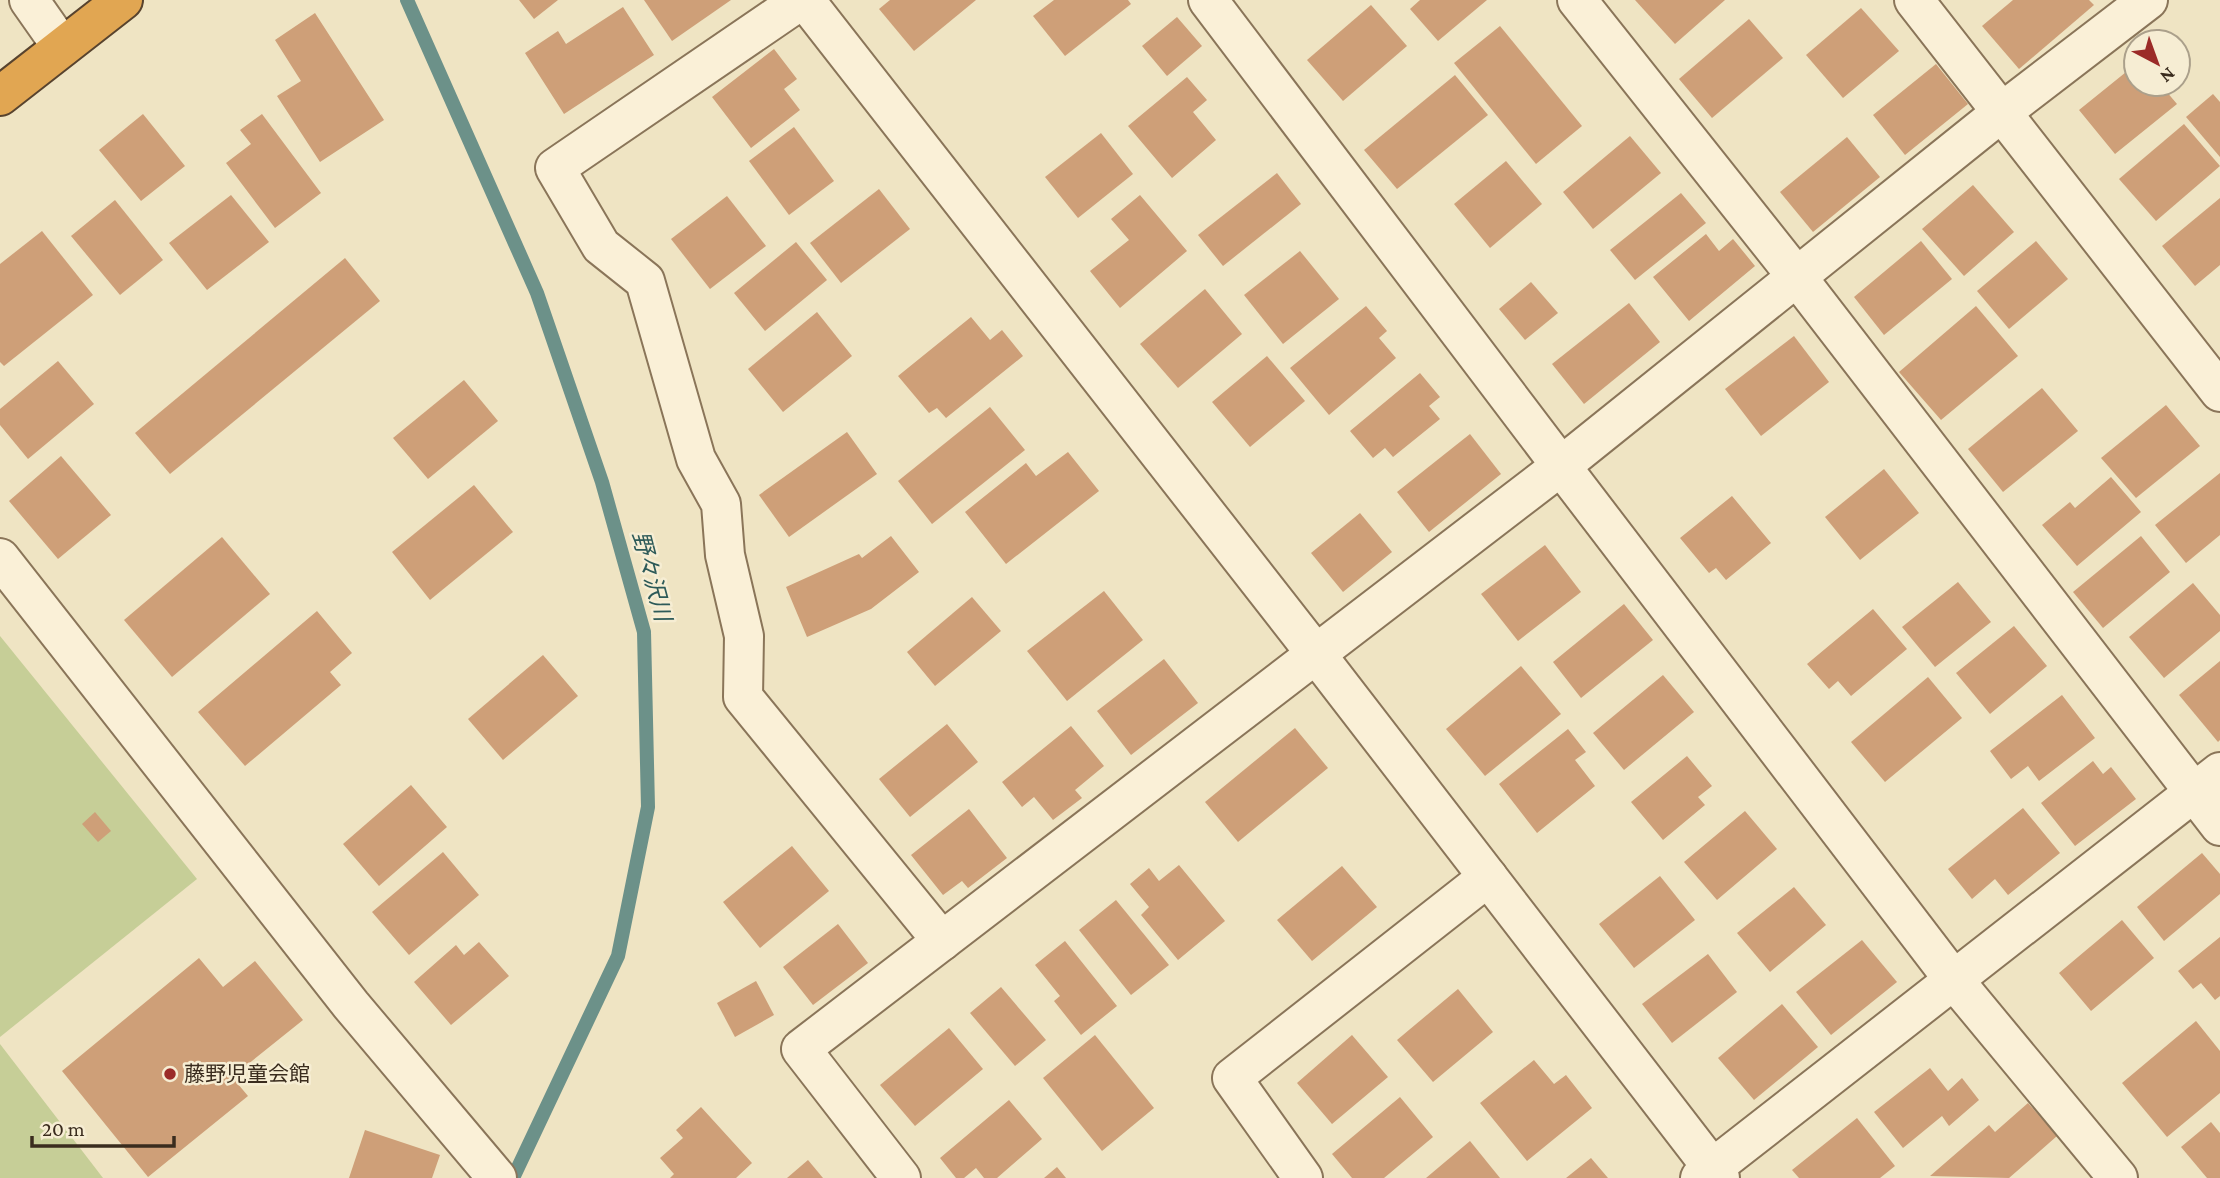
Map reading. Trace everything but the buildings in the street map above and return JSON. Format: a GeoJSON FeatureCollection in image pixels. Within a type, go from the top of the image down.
{"type":"FeatureCollection","features":[{"type":"Feature","properties":{"kind":"highway"},"geometry":{"type":"LineString","coordinates":[[0,96],[123,0]]}},
{"type":"Feature","properties":{"kind":"street"},"geometry":{"type":"LineString","coordinates":[[29,0],[62,47]]}},
{"type":"Feature","properties":{"kind":"street"},"geometry":{"type":"LineString","coordinates":[[942,941],[743,697],[744,636],[725,555],[722,505],[696,459],[645,281],[601,246],[555,168],[803,0],[1316,654],[1488,877],[1711,1175],[1954,979],[2207,783]]}},
{"type":"Feature","properties":{"kind":"street"},"geometry":{"type":"LineString","coordinates":[[1209,0],[1954,979],[2118,1178]]}},
{"type":"Feature","properties":{"kind":"street"},"geometry":{"type":"LineString","coordinates":[[1577,0],[1797,277],[2207,783],[2220,825]]}},
{"type":"Feature","properties":{"kind":"street"},"geometry":{"type":"LineString","coordinates":[[1914,0],[2220,392]]}},
{"type":"Feature","properties":{"kind":"street"},"geometry":{"type":"LineString","coordinates":[[901,1178],[801,1049],[1561,466],[2002,112],[2148,0]]}},
{"type":"Feature","properties":{"kind":"street"},"geometry":{"type":"LineString","coordinates":[[0,558],[351,1005],[497,1178]]}},
{"type":"Feature","properties":{"kind":"street"},"geometry":{"type":"LineString","coordinates":[[1303,1178],[1232,1078],[1488,877]]}},
{"type":"Feature","properties":{"kind":"green space"},"geometry":{"type":"Polygon","coordinates":[[[0,636],[197,879],[0,1037],[0,636]]]}},
{"type":"Feature","properties":{"kind":"green space"},"geometry":{"type":"Polygon","coordinates":[[[0,1044],[103,1178],[0,1178],[0,1044]]]}},
{"type":"Feature","properties":{"kind":"waterway","name":"野々沢川"},"geometry":{"type":"LineString","coordinates":[[407,0],[537,293],[602,482],[644,632],[648,807],[618,956],[513,1178]]}},
{"type":"Feature","properties":{"kind":"place","name":"藤野児童会館"},"geometry":{"type":"Point","coordinates":[170,1074]}}]}
